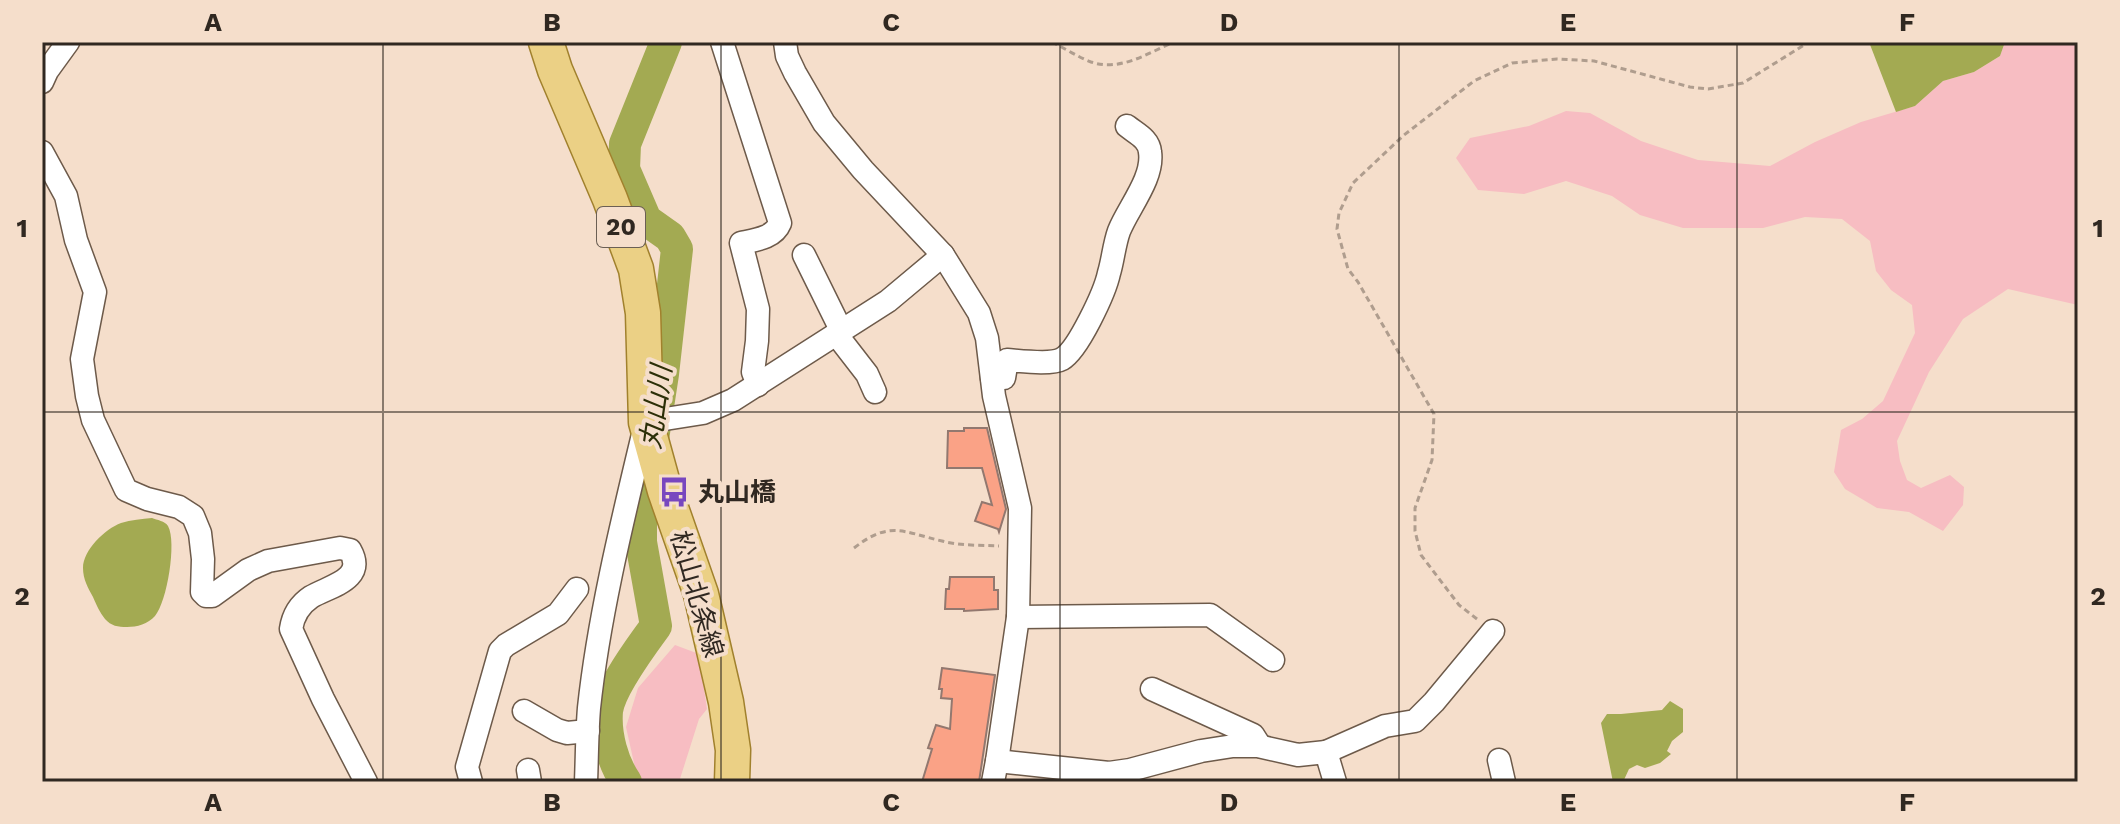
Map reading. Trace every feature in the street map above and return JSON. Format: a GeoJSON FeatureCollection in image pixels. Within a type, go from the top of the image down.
{"type":"FeatureCollection","features":[{"type":"Feature","properties":{"kind":"main road","name":"松山北条線"},"geometry":{"type":"LineString","coordinates":[[546,42],[636,269],[643,313],[646,423],[705,610],[726,702],[733,750],[732,782]]}},
{"type":"Feature","properties":{"kind":"street"},"geometry":{"type":"LineString","coordinates":[[42,82],[68,42]]}},
{"type":"Feature","properties":{"kind":"street"},"geometry":{"type":"LineString","coordinates":[[722,42],[780,223],[776,231],[766,237],[741,243],[758,309],[753,372],[758,385]]}},
{"type":"Feature","properties":{"kind":"street"},"geometry":{"type":"LineString","coordinates":[[785,42],[795,73],[824,123],[863,170],[943,255],[979,313],[987,338],[994,396],[1020,508],[1018,617],[995,772],[1089,772],[1133,776],[1201,751],[1233,746],[1260,746],[1298,755],[1326,752],[1385,726],[1415,721],[1493,631]]}},
{"type":"Feature","properties":{"kind":"street"},"geometry":{"type":"LineString","coordinates":[[992,378],[1004,378],[1007,360],[1055,361],[1064,358],[1074,348],[1098,304],[1109,276],[1117,236],[1149,172],[1151,154],[1148,142],[1127,126]]}},
{"type":"Feature","properties":{"kind":"street"},"geometry":{"type":"LineString","coordinates":[[42,152],[66,196],[76,240],[95,292],[82,359],[93,420],[126,490],[179,507],[193,516],[200,533],[202,592],[212,596],[248,570],[268,561],[340,548],[350,550],[354,557],[353,570],[346,580],[309,598],[292,618],[291,629],[366,782]]}},
{"type":"Feature","properties":{"kind":"street"},"geometry":{"type":"LineString","coordinates":[[804,255],[838,332],[867,374],[875,392]]}},
{"type":"Feature","properties":{"kind":"street"},"geometry":{"type":"LineString","coordinates":[[586,782],[589,707],[600,633],[625,507],[646,423],[718,408],[888,301],[943,255]]}},
{"type":"Feature","properties":{"kind":"street"},"geometry":{"type":"LineString","coordinates":[[471,782],[467,767],[500,651],[558,614],[577,589]]}},
{"type":"Feature","properties":{"kind":"street"},"geometry":{"type":"LineString","coordinates":[[1018,617],[1210,615],[1273,660]]}},
{"type":"Feature","properties":{"kind":"street"},"geometry":{"type":"LineString","coordinates":[[1152,689],[1253,735],[1260,746]]}},
{"type":"Feature","properties":{"kind":"street"},"geometry":{"type":"LineString","coordinates":[[524,711],[557,730],[567,733],[588,731]]}},
{"type":"Feature","properties":{"kind":"street"},"geometry":{"type":"LineString","coordinates":[[1326,752],[1335,782]]}},
{"type":"Feature","properties":{"kind":"street"},"geometry":{"type":"LineString","coordinates":[[1499,760],[1504,782]]}},
{"type":"Feature","properties":{"kind":"path"},"geometry":{"type":"LineString","coordinates":[[1052,42],[1091,62],[1107,65],[1122,64],[1174,42]]}},
{"type":"Feature","properties":{"kind":"path"},"geometry":{"type":"LineString","coordinates":[[1493,631],[1459,605],[1421,555],[1415,531],[1415,508],[1432,460],[1434,414],[1348,269],[1337,229],[1339,213],[1353,183],[1404,135],[1474,81],[1512,63],[1557,59],[1594,61],[1708,89],[1743,83],[1809,42]]}},
{"type":"Feature","properties":{"kind":"path"},"geometry":{"type":"LineString","coordinates":[[854,548],[870,536],[885,531],[904,531],[945,542],[1019,547]]}},
{"type":"Feature","properties":{"kind":"shaded area"},"geometry":{"type":"Polygon","coordinates":[[[1869,42],[2005,42],[2000,56],[1974,72],[1943,81],[1915,106],[1896,112],[1869,42]]]}},
{"type":"Feature","properties":{"kind":"shaded area"},"geometry":{"type":"Polygon","coordinates":[[[2005,42],[2078,42],[2078,305],[2008,289],[1963,319],[1929,372],[1897,441],[1907,480],[1921,488],[1950,475],[1964,487],[1963,505],[1943,531],[1909,512],[1877,508],[1845,489],[1834,472],[1841,430],[1862,419],[1883,401],[1915,333],[1912,305],[1891,290],[1876,271],[1870,241],[1842,219],[1805,217],[1763,228],[1683,228],[1640,215],[1612,196],[1566,181],[1524,194],[1478,190],[1456,158],[1470,138],[1529,126],[1566,111],[1590,113],[1641,141],[1698,160],[1770,166],[1861,122],[1915,106],[1943,81],[1974,72],[2000,56],[2005,42]]]}},
{"type":"Feature","properties":{"kind":"shaded area"},"geometry":{"type":"Polygon","coordinates":[[[152,518],[167,524],[171,534],[171,558],[163,598],[155,616],[149,621],[135,626],[115,626],[103,617],[88,587],[83,572],[84,561],[96,541],[115,526],[152,518]]]}},
{"type":"Feature","properties":{"kind":"shaded area"},"geometry":{"type":"Polygon","coordinates":[[[675,645],[699,654],[707,709],[699,719],[679,782],[642,782],[636,772],[626,727],[638,688],[675,645]]]}},
{"type":"Feature","properties":{"kind":"shaded area"},"geometry":{"type":"Polygon","coordinates":[[[1670,701],[1683,709],[1683,732],[1672,741],[1667,751],[1671,754],[1660,763],[1645,768],[1637,765],[1629,769],[1623,782],[1613,782],[1601,723],[1607,714],[1662,710],[1670,701]]]}},
{"type":"Feature","properties":{"kind":"building"},"geometry":{"type":"Polygon","coordinates":[[[964,428],[987,428],[1006,509],[999,532],[975,521],[982,502],[992,505],[982,468],[947,468],[948,431],[964,431],[964,428]]]}},
{"type":"Feature","properties":{"kind":"building"},"geometry":{"type":"Polygon","coordinates":[[[950,577],[994,577],[998,609],[945,609],[950,577]]]}},
{"type":"Feature","properties":{"kind":"building"},"geometry":{"type":"Polygon","coordinates":[[[942,668],[995,675],[979,782],[922,782],[936,725],[950,729],[952,699],[941,698],[942,668]]]}},
{"type":"Feature","properties":{"kind":"waterway","name":"丸山川"},"geometry":{"type":"LineString","coordinates":[[626,782],[611,748],[607,711],[620,679],[656,626],[641,542],[641,517],[663,374],[677,249],[670,237],[646,220],[624,169],[625,144],[666,42]]}},
{"type":"Feature","properties":{"kind":"place","name":"丸山橋"},"geometry":{"type":"Point","coordinates":[674,492]}}]}
